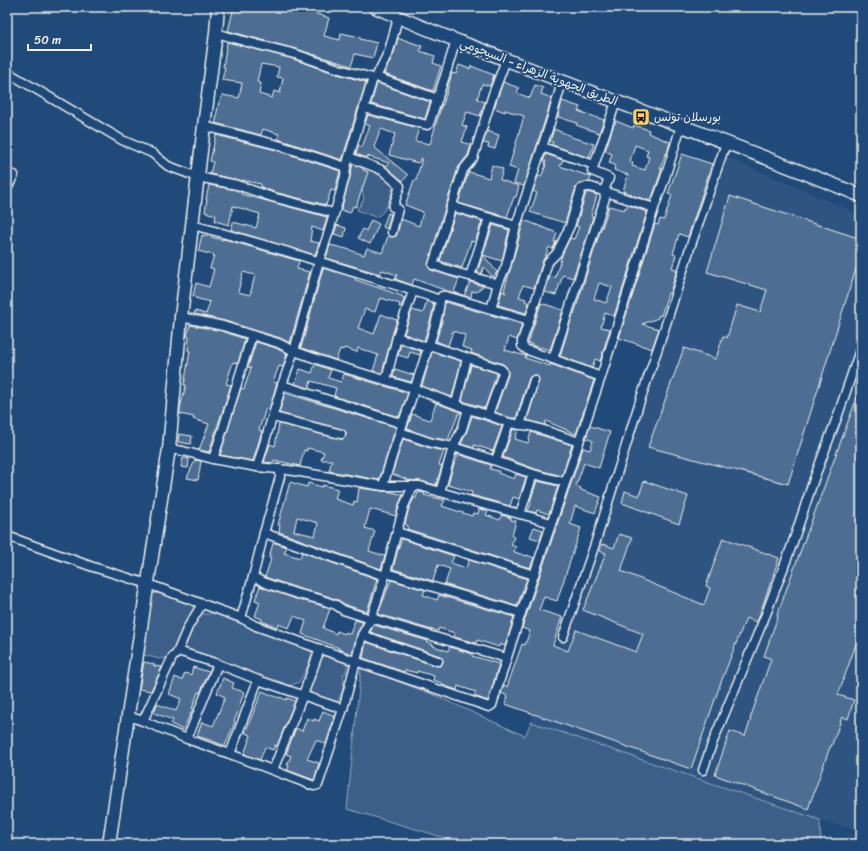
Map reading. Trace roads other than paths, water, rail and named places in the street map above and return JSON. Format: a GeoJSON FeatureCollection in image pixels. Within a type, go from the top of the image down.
{"type":"FeatureCollection","features":[{"type":"Feature","properties":{"kind":"street"},"geometry":{"type":"LineString","coordinates":[[109,844],[169,448],[181,317],[218,7]]}},
{"type":"Feature","properties":{"kind":"street","name":"الطريق الجهوية الزهراء - السيجومي"},"geometry":{"type":"LineString","coordinates":[[375,7],[398,18],[562,82],[789,166],[861,196]]}},
{"type":"Feature","properties":{"kind":"street"},"geometry":{"type":"LineString","coordinates":[[257,467],[294,351],[364,108],[374,78],[389,50],[398,18]]}},
{"type":"Feature","properties":{"kind":"street"},"geometry":{"type":"LineString","coordinates":[[216,33],[295,54],[438,99]]}},
{"type":"Feature","properties":{"kind":"street"},"geometry":{"type":"LineString","coordinates":[[364,108],[427,125],[430,122],[438,99],[456,40]]}},
{"type":"Feature","properties":{"kind":"street"},"geometry":{"type":"LineString","coordinates":[[498,284],[433,265],[463,170],[473,158],[493,94],[506,60]]}},
{"type":"Feature","properties":{"kind":"street"},"geometry":{"type":"LineString","coordinates":[[7,72],[122,140],[152,153],[168,166],[198,178],[237,185],[272,197],[334,213]]}},
{"type":"Feature","properties":{"kind":"street"},"geometry":{"type":"LineString","coordinates":[[491,309],[498,284],[506,266],[516,226],[562,82]]}},
{"type":"Feature","properties":{"kind":"street"},"geometry":{"type":"LineString","coordinates":[[553,358],[605,198],[604,192],[609,178],[592,171],[616,102]]}},
{"type":"Feature","properties":{"kind":"street"},"geometry":{"type":"LineString","coordinates":[[204,126],[278,145],[346,167]]}},
{"type":"Feature","properties":{"kind":"street"},"geometry":{"type":"LineString","coordinates":[[7,536],[93,567],[148,584],[241,618],[256,626],[489,707],[492,705],[564,482],[601,377],[681,126]]}},
{"type":"Feature","properties":{"kind":"street"},"geometry":{"type":"LineString","coordinates":[[563,637],[595,544],[639,404],[726,143]]}},
{"type":"Feature","properties":{"kind":"street"},"geometry":{"type":"LineString","coordinates":[[542,146],[594,165]]}},
{"type":"Feature","properties":{"kind":"street"},"geometry":{"type":"LineString","coordinates":[[349,157],[382,170],[400,186],[393,207],[398,209],[392,232]]}},
{"type":"Feature","properties":{"kind":"street"},"geometry":{"type":"LineString","coordinates":[[7,189],[14,175]]}},
{"type":"Feature","properties":{"kind":"street"},"geometry":{"type":"LineString","coordinates":[[601,377],[553,358],[527,350],[522,346],[522,341],[548,262],[557,253],[570,226],[581,189],[591,187],[654,208]]}},
{"type":"Feature","properties":{"kind":"street"},"geometry":{"type":"LineString","coordinates":[[452,206],[516,226]]}},
{"type":"Feature","properties":{"kind":"street"},"geometry":{"type":"LineString","coordinates":[[470,276],[488,218]]}},
{"type":"Feature","properties":{"kind":"street"},"geometry":{"type":"LineString","coordinates":[[192,224],[319,261],[413,290],[440,300]]}},
{"type":"Feature","properties":{"kind":"street"},"geometry":{"type":"LineString","coordinates":[[386,380],[397,337],[413,290]]}},
{"type":"Feature","properties":{"kind":"street"},"geometry":{"type":"LineString","coordinates":[[383,486],[415,389],[442,296],[529,320]]}},
{"type":"Feature","properties":{"kind":"street"},"geometry":{"type":"LineString","coordinates":[[181,317],[223,326],[278,343],[294,351],[331,364],[415,389],[509,423],[530,426],[579,442]]}},
{"type":"Feature","properties":{"kind":"street"},"geometry":{"type":"LineString","coordinates":[[213,459],[226,422],[252,335]]}},
{"type":"Feature","properties":{"kind":"street"},"geometry":{"type":"LineString","coordinates":[[397,337],[468,358],[502,370],[503,373],[488,415]]}},
{"type":"Feature","properties":{"kind":"street"},"geometry":{"type":"LineString","coordinates":[[703,770],[712,744],[766,614],[792,545],[861,347]]}},
{"type":"Feature","properties":{"kind":"street"},"geometry":{"type":"LineString","coordinates":[[456,404],[468,358]]}},
{"type":"Feature","properties":{"kind":"street"},"geometry":{"type":"LineString","coordinates":[[520,425],[534,380]]}},
{"type":"Feature","properties":{"kind":"street"},"geometry":{"type":"LineString","coordinates":[[282,385],[402,428],[432,443],[453,447],[496,460],[532,474],[564,482]]}},
{"type":"Feature","properties":{"kind":"street"},"geometry":{"type":"LineString","coordinates":[[440,492],[453,447],[462,429],[468,409]]}},
{"type":"Feature","properties":{"kind":"street"},"geometry":{"type":"LineString","coordinates":[[273,417],[341,434]]}},
{"type":"Feature","properties":{"kind":"street"},"geometry":{"type":"LineString","coordinates":[[496,460],[509,423]]}},
{"type":"Feature","properties":{"kind":"street"},"geometry":{"type":"LineString","coordinates":[[169,448],[213,459],[257,467],[280,469],[383,486],[420,486],[551,523]]}},
{"type":"Feature","properties":{"kind":"street"},"geometry":{"type":"LineString","coordinates":[[241,618],[280,477],[280,469]]}},
{"type":"Feature","properties":{"kind":"street"},"geometry":{"type":"LineString","coordinates":[[520,514],[532,474]]}},
{"type":"Feature","properties":{"kind":"street"},"geometry":{"type":"LineString","coordinates":[[128,716],[314,786],[318,785],[343,709],[362,635],[371,618],[386,574],[404,506],[413,486]]}},
{"type":"Feature","properties":{"kind":"street"},"geometry":{"type":"LineString","coordinates":[[398,532],[534,575]]}},
{"type":"Feature","properties":{"kind":"street"},"geometry":{"type":"LineString","coordinates":[[264,533],[386,574],[521,613]]}},
{"type":"Feature","properties":{"kind":"street"},"geometry":{"type":"LineString","coordinates":[[253,577],[268,584],[336,605],[343,610],[506,658]]}},
{"type":"Feature","properties":{"kind":"street"},"geometry":{"type":"LineString","coordinates":[[143,721],[172,658],[177,653],[188,627],[202,604]]}},
{"type":"Feature","properties":{"kind":"street"},"geometry":{"type":"LineString","coordinates":[[362,635],[438,661]]}},
{"type":"Feature","properties":{"kind":"street"},"geometry":{"type":"LineString","coordinates":[[273,770],[320,649]]}},
{"type":"Feature","properties":{"kind":"street"},"geometry":{"type":"LineString","coordinates":[[177,653],[181,652],[218,664],[258,680],[343,709]]}},
{"type":"Feature","properties":{"kind":"street"},"geometry":{"type":"LineString","coordinates":[[187,739],[218,664]]}},
{"type":"Feature","properties":{"kind":"street"},"geometry":{"type":"LineString","coordinates":[[230,754],[258,680]]}},
{"type":"Feature","properties":{"kind":"place","name":"بورسلان تونس"},"geometry":{"type":"Point","coordinates":[641,117]}}]}
